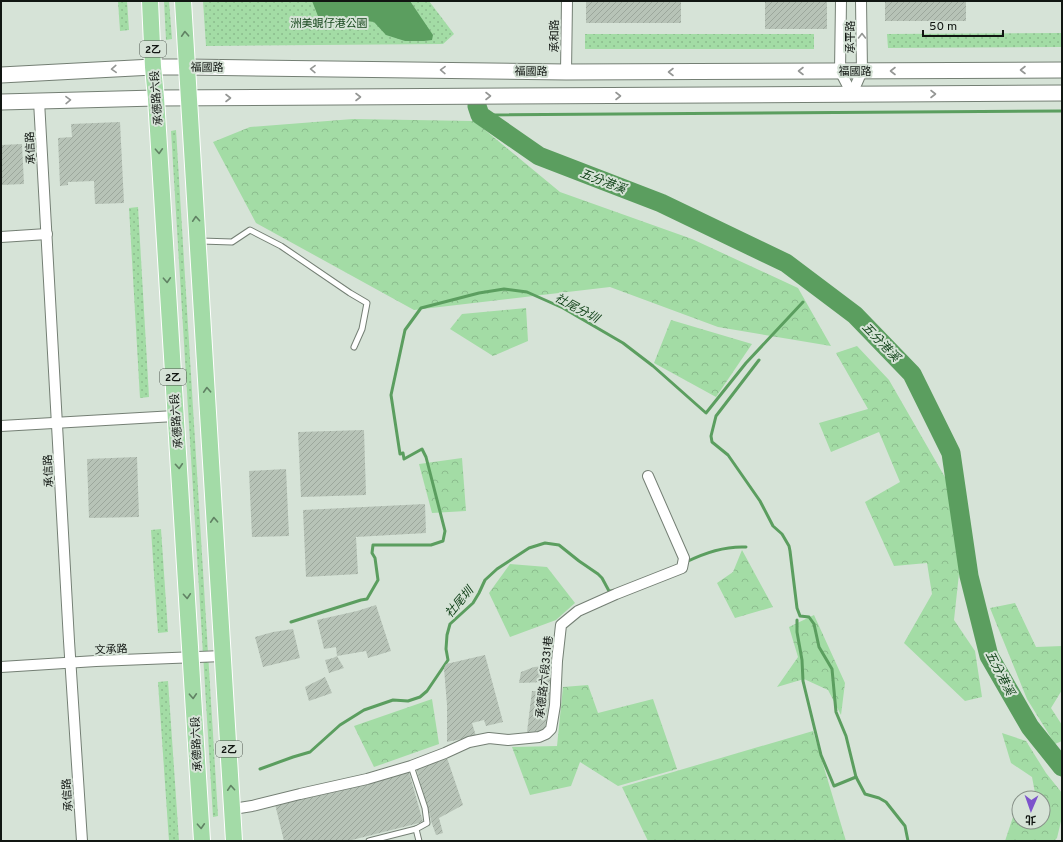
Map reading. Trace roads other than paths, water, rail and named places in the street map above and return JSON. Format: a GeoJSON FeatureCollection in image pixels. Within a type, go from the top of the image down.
{"type":"FeatureCollection","features":[{"type":"Feature","properties":{"kind":"main road","name":"承德路六段"},"geometry":{"type":"LineString","coordinates":[[150,1],[202,841]]}},
{"type":"Feature","properties":{"kind":"main road","name":"2乙"},"geometry":{"type":"LineString","coordinates":[[183,1],[234,841]]}},
{"type":"Feature","properties":{"kind":"street","name":"承和路"},"geometry":{"type":"LineString","coordinates":[[566,72],[567,1]]}},
{"type":"Feature","properties":{"kind":"street","name":"承平路"},"geometry":{"type":"LineString","coordinates":[[841,1],[840,71],[852,94]]}},
{"type":"Feature","properties":{"kind":"street","name":"承平路"},"geometry":{"type":"LineString","coordinates":[[852,94],[862,71],[862,1]]}},
{"type":"Feature","properties":{"kind":"street","name":"福國路"},"geometry":{"type":"LineString","coordinates":[[1,76],[153,67],[566,72],[1062,70]]}},
{"type":"Feature","properties":{"kind":"street"},"geometry":{"type":"LineString","coordinates":[[1,102],[156,98],[1062,93]]}},
{"type":"Feature","properties":{"kind":"street","name":"承信路"},"geometry":{"type":"LineString","coordinates":[[39,101],[58,423],[70,663],[82,841]]}},
{"type":"Feature","properties":{"kind":"street"},"geometry":{"type":"LineString","coordinates":[[1,237],[47,234]]}},
{"type":"Feature","properties":{"kind":"street"},"geometry":{"type":"LineString","coordinates":[[1,426],[175,416]]}},
{"type":"Feature","properties":{"kind":"street","name":"承德路六段331巷"},"geometry":{"type":"LineString","coordinates":[[232,809],[252,806],[367,779],[411,766],[469,742],[488,738],[508,740],[539,737],[546,734],[551,729],[561,625],[578,611],[682,568],[684,558],[648,476]]}},
{"type":"Feature","properties":{"kind":"street","name":"文承路"},"geometry":{"type":"LineString","coordinates":[[1,667],[223,656]]}},
{"type":"Feature","properties":{"kind":"lane"},"geometry":{"type":"LineString","coordinates":[[198,241],[232,242],[250,230],[282,246],[367,303],[362,329],[354,347]]}},
{"type":"Feature","properties":{"kind":"lane"},"geometry":{"type":"LineString","coordinates":[[369,841],[416,829],[428,823],[425,808],[411,766]]}},
{"type":"Feature","properties":{"kind":"lane"},"geometry":{"type":"LineString","coordinates":[[416,829],[419,841]]}},
{"type":"Feature","properties":{"kind":"waterway","name":"五分港溪"},"geometry":{"type":"LineString","coordinates":[[477,106],[480,115],[539,156],[661,203],[786,263],[855,315],[912,374],[951,453],[969,576],[989,656],[1030,727],[1062,767]]}},
{"type":"Feature","properties":{"kind":"waterway"},"geometry":{"type":"LineString","coordinates":[[480,115],[1062,111]]}},
{"type":"Feature","properties":{"kind":"waterway","name":"社尾分圳"},"geometry":{"type":"LineString","coordinates":[[291,622],[367,599],[378,580],[375,558],[372,553],[373,545],[431,545],[443,541],[445,531],[426,457],[422,449],[404,459],[403,453],[400,454],[391,395],[405,330],[421,308],[479,293],[504,289],[527,292],[563,308],[623,343],[653,366],[706,413],[746,363],[803,302]]}},
{"type":"Feature","properties":{"kind":"waterway"},"geometry":{"type":"LineString","coordinates":[[759,360],[716,416],[711,436],[712,442],[728,455],[760,501],[773,526],[782,534],[789,546],[797,608],[800,616],[809,617],[814,624],[819,647],[832,669],[836,712],[846,736],[856,777],[865,794],[879,798],[886,802],[905,826],[908,841]]}},
{"type":"Feature","properties":{"kind":"waterway","name":"社尾圳"},"geometry":{"type":"LineString","coordinates":[[260,769],[310,752],[340,725],[364,710],[393,700],[408,701],[420,697],[427,691],[448,660],[446,649],[447,635],[450,624],[473,603],[485,580],[497,569],[529,548],[545,543],[559,545],[598,574],[609,591],[614,591]]}},
{"type":"Feature","properties":{"kind":"waterway","name":"社尾圳"},"geometry":{"type":"LineString","coordinates":[[686,562],[715,551],[746,547]]}},
{"type":"Feature","properties":{"kind":"waterway"},"geometry":{"type":"LineString","coordinates":[[797,620],[803,681],[821,755],[834,786],[856,777]]}},
{"type":"Feature","properties":{"kind":"park label","name":"洲美蜆仔港公園"},"geometry":{"type":"Point","coordinates":[329,23]}}]}
